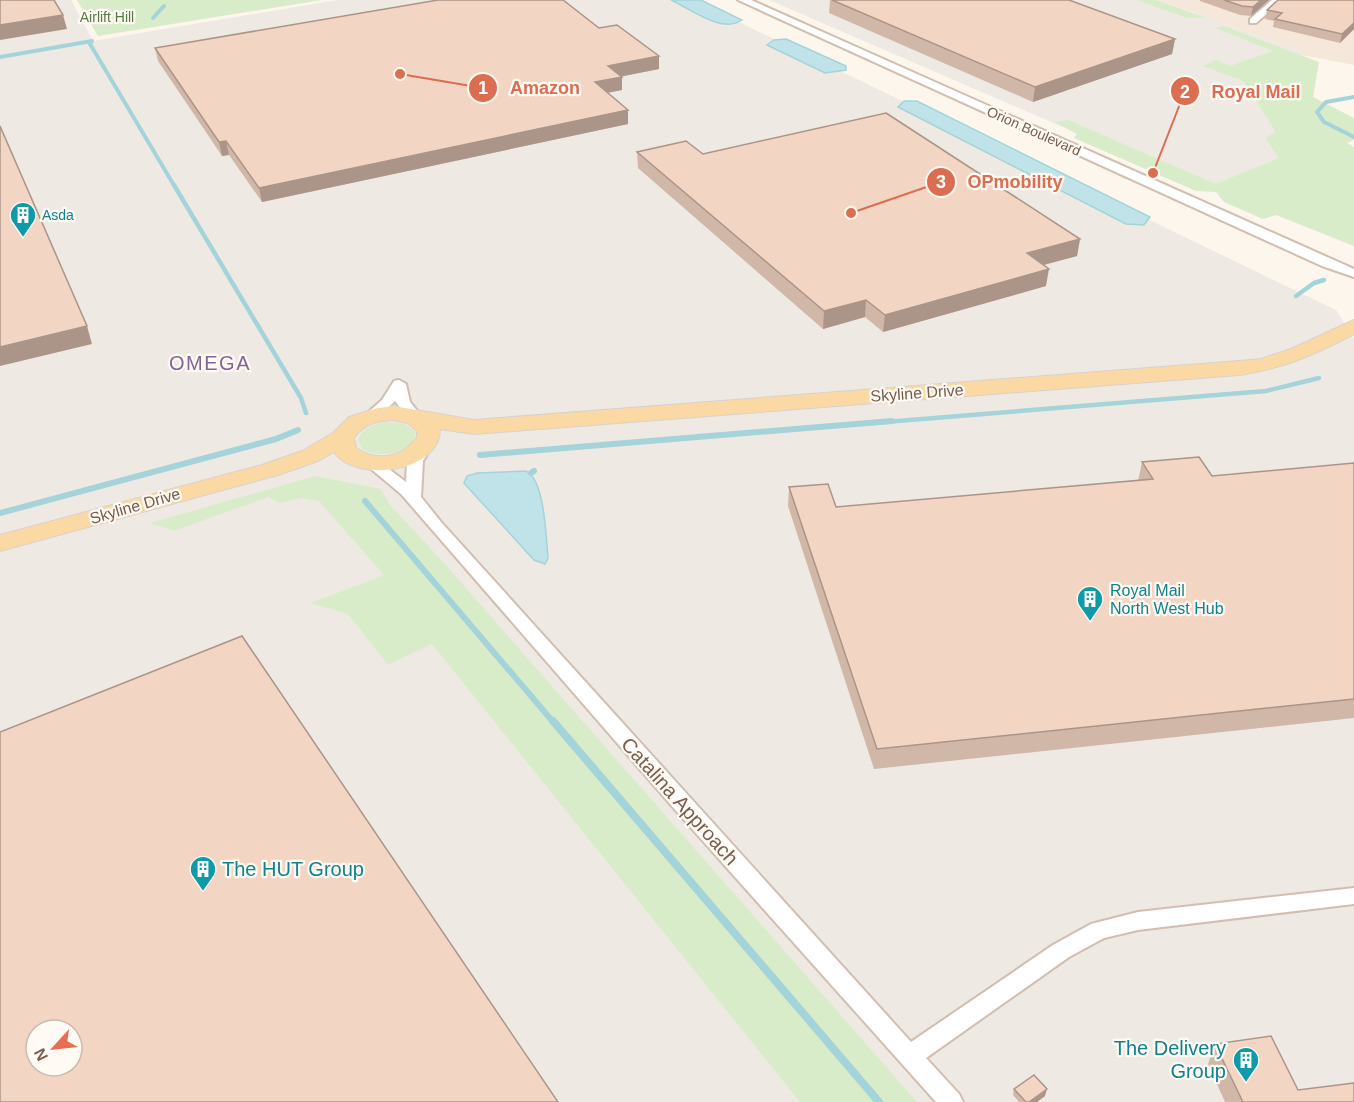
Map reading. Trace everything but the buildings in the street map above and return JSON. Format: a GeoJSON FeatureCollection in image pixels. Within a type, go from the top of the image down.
{"type":"FeatureCollection","features":[{"type":"Feature","properties":{"kind":"main road","name":"Skyline Drive"},"geometry":{"type":"LineString","coordinates":[[0,543],[270,470],[310,456],[342,438],[352,425],[371,416],[393,413],[474,427],[1239,368],[1264,365],[1299,354],[1353,325]]}},
{"type":"Feature","properties":{"kind":"main road"},"geometry":{"type":"LineString","coordinates":[[417,418],[429,429],[429,437],[424,447]]}},
{"type":"Feature","properties":{"kind":"main road","name":"Skyline Drive"},"geometry":{"type":"LineString","coordinates":[[270,470],[366,461],[398,461],[424,447],[474,427]]}},
{"type":"Feature","properties":{"kind":"main road"},"geometry":{"type":"LineString","coordinates":[[342,438],[345,451],[366,461]]}},
{"type":"Feature","properties":{"kind":"street","name":"Orion Boulevard"},"geometry":{"type":"LineString","coordinates":[[743,0],[1326,263],[1354,273]]}},
{"type":"Feature","properties":{"kind":"street"},"geometry":{"type":"LineString","coordinates":[[1253,21],[1278,0]]}},
{"type":"Feature","properties":{"kind":"street","name":"Orion Boulevard"},"geometry":{"type":"LineString","coordinates":[[1326,263],[1354,284]]}},
{"type":"Feature","properties":{"kind":"street"},"geometry":{"type":"LineString","coordinates":[[412,497],[416,461],[424,447]]}},
{"type":"Feature","properties":{"kind":"street","name":"Catalina Approach"},"geometry":{"type":"LineString","coordinates":[[366,461],[392,476],[412,497],[435,526],[684,807],[951,1102]]}},
{"type":"Feature","properties":{"kind":"street"},"geometry":{"type":"LineString","coordinates":[[910,1056],[1061,951],[1100,930],[1138,921],[1354,896]]}},
{"type":"Feature","properties":{"kind":"shaded area"},"geometry":{"type":"Polygon","coordinates":[[[0,0],[71,0],[93,41],[337,0],[693,0],[1336,310],[1354,339],[1354,1102],[0,1102],[0,0]]]}},
{"type":"Feature","properties":{"kind":"shaded area"},"geometry":{"type":"Polygon","coordinates":[[[769,0],[1159,0],[1303,52],[1307,158],[1225,194],[1197,185],[769,0]]]}},
{"type":"Feature","properties":{"kind":"shaded area"},"geometry":{"type":"Polygon","coordinates":[[[1159,0],[1354,0],[1354,65],[1302,55],[1303,52],[1159,0]]]}},
{"type":"Feature","properties":{"kind":"green space","name":"Airlift Hill"},"geometry":{"type":"Polygon","coordinates":[[[77,0],[322,0],[98,36],[77,0]]]}},
{"type":"Feature","properties":{"kind":"green space"},"geometry":{"type":"Polygon","coordinates":[[[1137,0],[1156,0],[1206,18],[1187,18],[1137,0]]]}},
{"type":"Feature","properties":{"kind":"green space"},"geometry":{"type":"Polygon","coordinates":[[[1224,26],[1319,62],[1313,97],[1354,118],[1354,140],[1347,143],[1354,147],[1354,246],[1276,215],[1263,219],[1224,202],[1216,192],[1196,191],[1074,138],[1077,134],[1055,122],[1068,120],[1216,184],[1279,158],[1265,138],[1276,132],[1243,81],[1203,66],[1216,60],[1230,66],[1273,51],[1215,28],[1224,26]]]}},
{"type":"Feature","properties":{"kind":"green space"},"geometry":{"type":"Polygon","coordinates":[[[387,422],[405,424],[416,432],[413,443],[389,454],[376,454],[363,450],[358,440],[363,432],[374,425],[387,422]]]}},
{"type":"Feature","properties":{"kind":"green space"},"geometry":{"type":"Polygon","coordinates":[[[315,476],[381,489],[390,505],[444,563],[917,1102],[800,1102],[432,644],[388,665],[348,614],[311,603],[384,575],[319,501],[302,498],[280,503],[268,497],[174,531],[150,523],[315,476]]]}},
{"type":"Feature","properties":{"kind":"water"},"geometry":{"type":"Polygon","coordinates":[[[671,0],[701,0],[742,20],[734,24],[716,22],[671,0]]]}},
{"type":"Feature","properties":{"kind":"water"},"geometry":{"type":"Polygon","coordinates":[[[786,39],[846,66],[846,70],[825,73],[767,45],[774,40],[786,39]]]}},
{"type":"Feature","properties":{"kind":"water"},"geometry":{"type":"Polygon","coordinates":[[[904,101],[917,101],[1150,217],[1144,225],[1126,224],[898,107],[904,101]]]}},
{"type":"Feature","properties":{"kind":"water"},"geometry":{"type":"Polygon","coordinates":[[[526,471],[532,477],[541,497],[548,558],[545,564],[534,560],[464,483],[467,476],[477,473],[526,471]]]}},
{"type":"Feature","properties":{"kind":"waterway"},"geometry":{"type":"LineString","coordinates":[[153,18],[164,6]]}},
{"type":"Feature","properties":{"kind":"waterway"},"geometry":{"type":"LineString","coordinates":[[0,57],[92,41],[90,44],[175,187]]}},
{"type":"Feature","properties":{"kind":"waterway"},"geometry":{"type":"LineString","coordinates":[[1354,97],[1326,102],[1317,112],[1324,122],[1354,137]]}},
{"type":"Feature","properties":{"kind":"waterway"},"geometry":{"type":"LineString","coordinates":[[174,185],[301,398],[306,413]]}},
{"type":"Feature","properties":{"kind":"waterway"},"geometry":{"type":"LineString","coordinates":[[1296,296],[1314,283],[1324,280]]}},
{"type":"Feature","properties":{"kind":"waterway"},"geometry":{"type":"LineString","coordinates":[[873,423],[1266,391],[1319,378]]}},
{"type":"Feature","properties":{"kind":"waterway"},"geometry":{"type":"LineString","coordinates":[[480,455],[892,421]]}},
{"type":"Feature","properties":{"kind":"waterway"},"geometry":{"type":"LineString","coordinates":[[0,513],[276,439],[298,430]]}},
{"type":"Feature","properties":{"kind":"waterway"},"geometry":{"type":"LineString","coordinates":[[365,501],[554,723]]}},
{"type":"Feature","properties":{"kind":"waterway"},"geometry":{"type":"LineString","coordinates":[[553,721],[879,1102]]}},
{"type":"Feature","properties":{"kind":"place","name":"Amazon"},"geometry":{"type":"Point","coordinates":[400,74]}},
{"type":"Feature","properties":{"kind":"place","name":"Royal Mail"},"geometry":{"type":"Point","coordinates":[1153,173]}},
{"type":"Feature","properties":{"kind":"place","name":"OPmobility"},"geometry":{"type":"Point","coordinates":[851,213]}},
{"type":"Feature","properties":{"kind":"place","name":"Asda"},"geometry":{"type":"Point","coordinates":[23,238]}},
{"type":"Feature","properties":{"kind":"place","name":"Royal Mail North West Hub"},"geometry":{"type":"Point","coordinates":[1090,622]}},
{"type":"Feature","properties":{"kind":"place","name":"The HUT Group"},"geometry":{"type":"Point","coordinates":[203,892]}},
{"type":"Feature","properties":{"kind":"place","name":"The Delivery Group"},"geometry":{"type":"Point","coordinates":[1246,1083]}},
{"type":"Feature","properties":{"kind":"district","name":"OMEGA"},"geometry":{"type":"Point","coordinates":[210,363]}}]}
